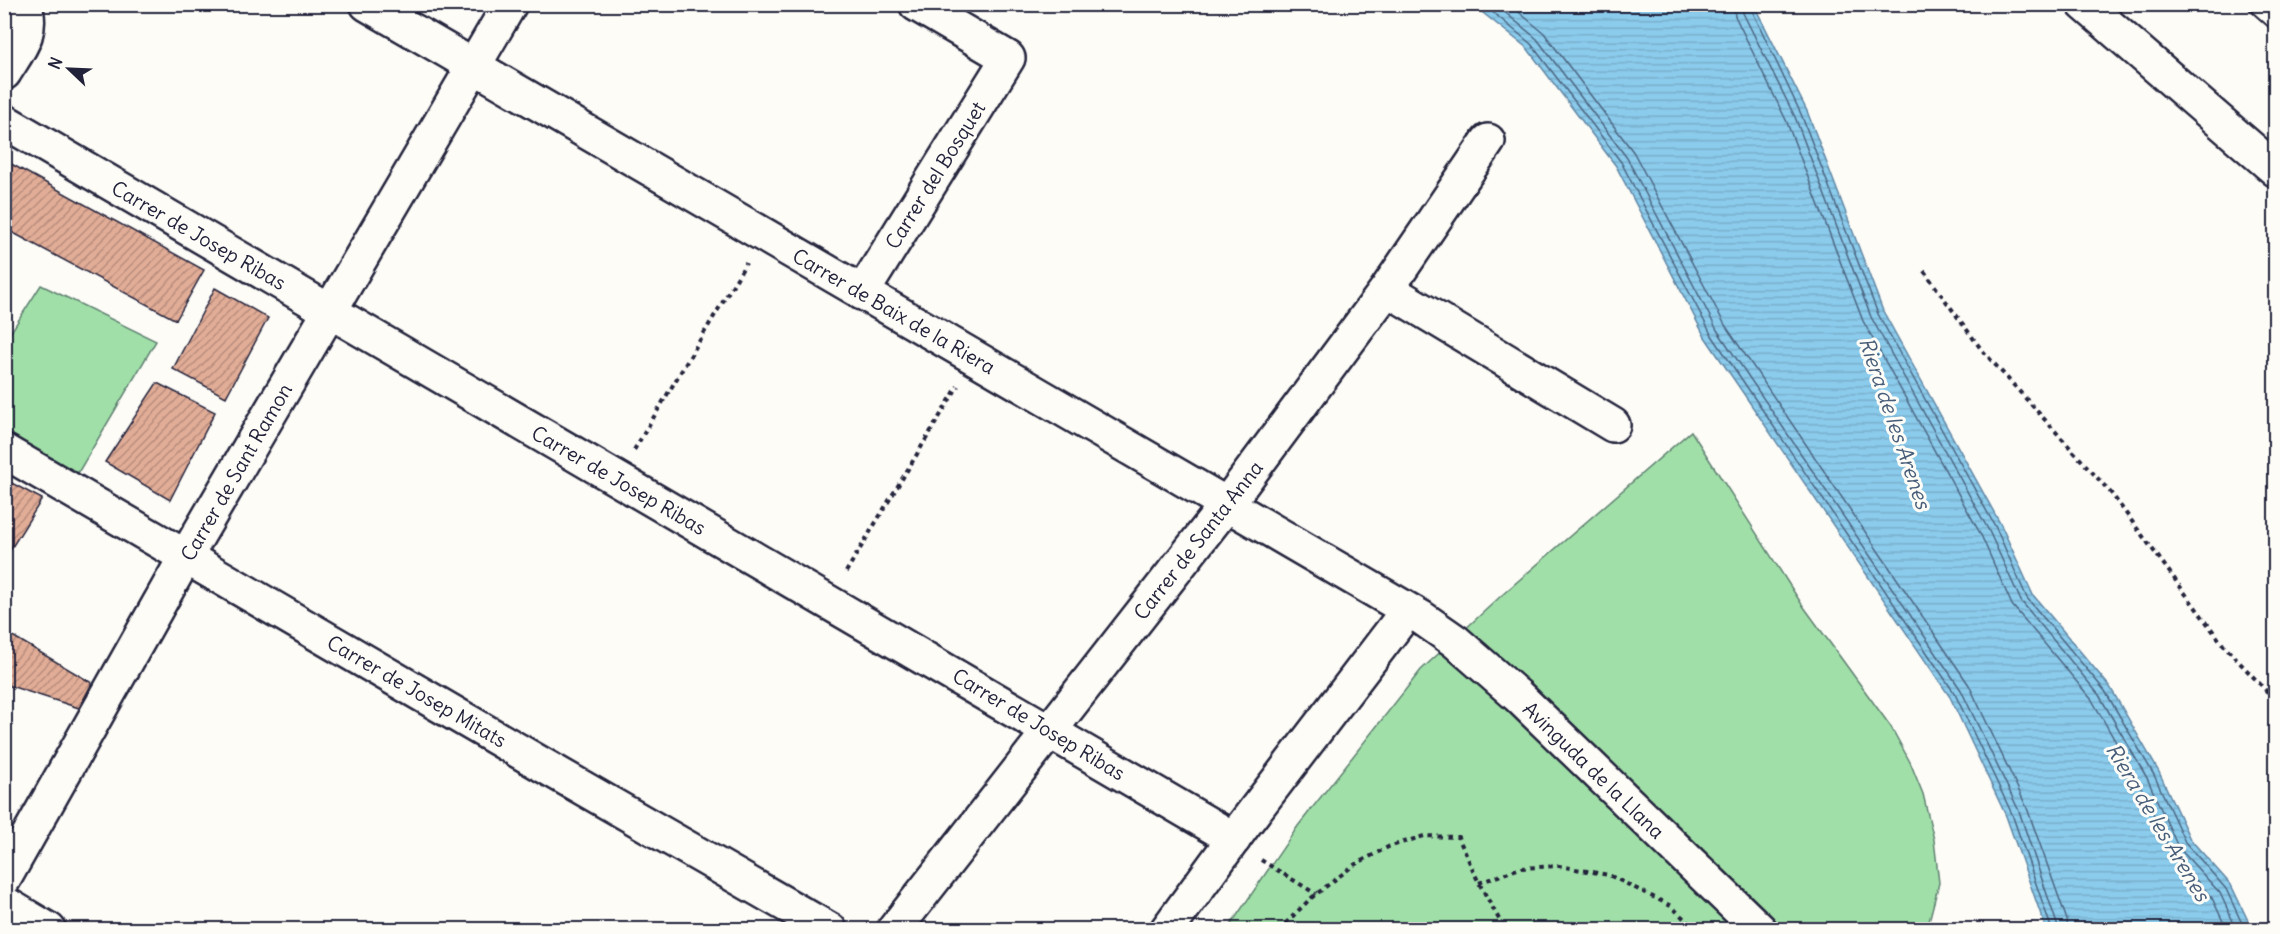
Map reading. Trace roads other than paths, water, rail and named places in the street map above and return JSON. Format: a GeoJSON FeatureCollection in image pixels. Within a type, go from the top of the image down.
{"type":"FeatureCollection","features":[{"type":"Feature","properties":{"kind":"street"},"geometry":{"type":"LineString","coordinates":[[4,73],[27,33],[29,17],[24,4]]}},
{"type":"Feature","properties":{"kind":"street","name":"Carrer de Baix de la Riera"},"geometry":{"type":"LineString","coordinates":[[367,4],[1415,614]]}},
{"type":"Feature","properties":{"kind":"street","name":"Carrer de Sant Ramon"},"geometry":{"type":"LineString","coordinates":[[4,879],[186,556],[510,4]]}},
{"type":"Feature","properties":{"kind":"street","name":"Carrer del Bosquet"},"geometry":{"type":"LineString","coordinates":[[861,292],[1008,58],[916,4]]}},
{"type":"Feature","properties":{"kind":"street"},"geometry":{"type":"LineString","coordinates":[[2084,4],[2276,171]]}},
{"type":"Feature","properties":{"kind":"street","name":"Carrer de Josep Ribas"},"geometry":{"type":"LineString","coordinates":[[4,121],[1234,839]]}},
{"type":"Feature","properties":{"kind":"street","name":"Carrer de Santa Anna"},"geometry":{"type":"LineString","coordinates":[[894,930],[1227,504],[1387,290],[1488,141]]}},
{"type":"Feature","properties":{"kind":"street"},"geometry":{"type":"LineString","coordinates":[[1387,290],[1613,425]]}},
{"type":"Feature","properties":{"kind":"street","name":"Carrer de Josep Mitats"},"geometry":{"type":"LineString","coordinates":[[4,451],[830,930]]}},
{"type":"Feature","properties":{"kind":"street"},"geometry":{"type":"LineString","coordinates":[[1167,930],[1234,839],[1415,614]]}},
{"type":"Feature","properties":{"kind":"street","name":"Avinguda de la Llana"},"geometry":{"type":"LineString","coordinates":[[1415,614],[1455,641],[1518,696],[1760,930]]}},
{"type":"Feature","properties":{"kind":"street"},"geometry":{"type":"LineString","coordinates":[[4,903],[48,930]]}},
{"type":"Feature","properties":{"kind":"lane"},"geometry":{"type":"LineString","coordinates":[[2258,4],[2276,20]]}},
{"type":"Feature","properties":{"kind":"water","name":"Riera de les Arenes"},"geometry":{"type":"Polygon","coordinates":[[[1473,5],[1754,5],[1807,111],[1883,311],[2001,525],[2033,595],[2110,687],[2159,772],[2190,839],[2231,885],[2252,929],[2046,929],[2006,816],[1950,697],[1705,337],[1616,166],[1527,48],[1473,5]]]}}]}
